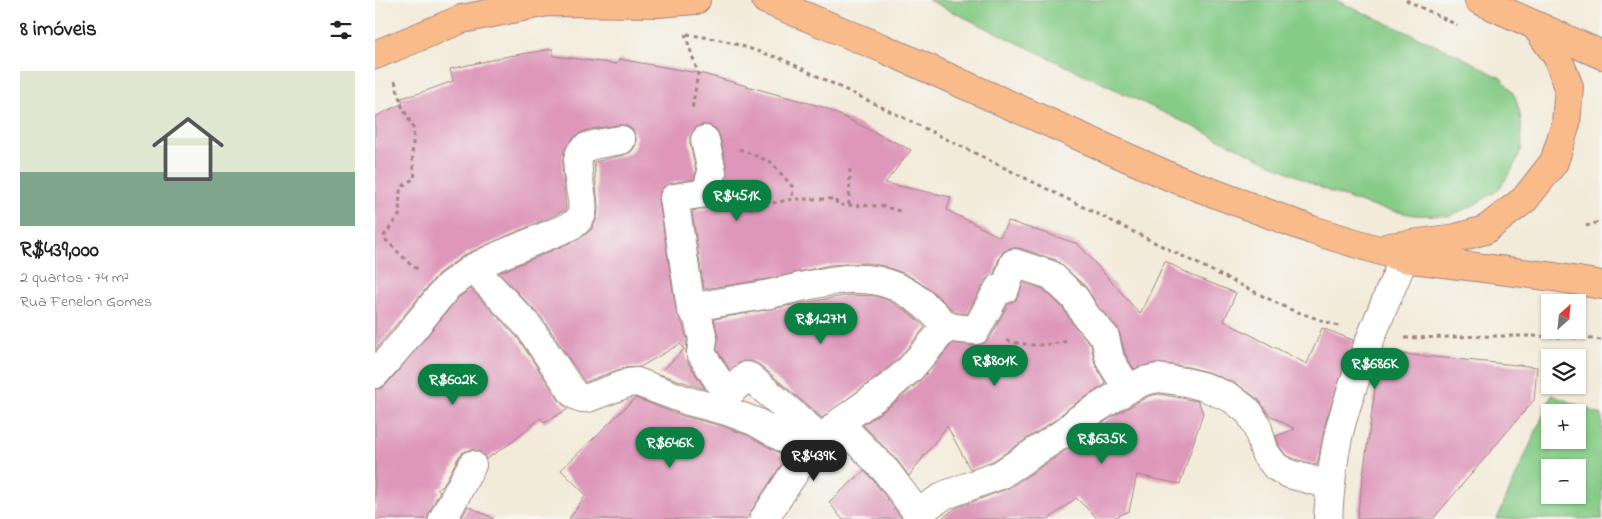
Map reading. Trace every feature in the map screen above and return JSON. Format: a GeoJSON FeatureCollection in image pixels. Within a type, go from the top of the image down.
{"type":"FeatureCollection","features":[{"type":"Feature","properties":{"kind":"main road"},"geometry":{"type":"LineString","coordinates":[[375,55],[462,19],[547,2],[657,3],[695,0]]}},
{"type":"Feature","properties":{"kind":"main road"},"geometry":{"type":"LineString","coordinates":[[766,0],[882,48],[1171,177],[1312,230],[1404,258],[1554,277],[1598,286]]}},
{"type":"Feature","properties":{"kind":"main road"},"geometry":{"type":"LineString","coordinates":[[1479,0],[1602,55]]}},
{"type":"Feature","properties":{"kind":"main road"},"geometry":{"type":"LineString","coordinates":[[1375,248],[1456,238],[1485,230],[1525,199],[1554,162],[1566,124],[1569,87],[1557,56],[1535,25]]}},
{"type":"Feature","properties":{"kind":"street"},"geometry":{"type":"LineString","coordinates":[[375,374],[448,286],[473,268],[579,221],[583,209],[577,163],[581,151],[586,147],[621,140]]}},
{"type":"Feature","properties":{"kind":"street"},"geometry":{"type":"LineString","coordinates":[[705,140],[712,172],[706,194],[674,198],[691,308],[698,318],[703,339],[701,353],[727,403]]}},
{"type":"Feature","properties":{"kind":"street"},"geometry":{"type":"LineString","coordinates":[[1328,519],[1330,485],[1341,423],[1370,338],[1404,258]]}},
{"type":"Feature","properties":{"kind":"street"},"geometry":{"type":"LineString","coordinates":[[691,308],[770,294],[816,283],[873,279],[895,286],[912,296],[930,309],[947,326],[975,330],[999,288],[1005,289],[1014,263],[1051,275],[1075,298],[1086,316],[1105,337],[1110,360],[1128,389]]}},
{"type":"Feature","properties":{"kind":"street"},"geometry":{"type":"LineString","coordinates":[[473,268],[529,327],[577,397],[588,398],[628,383],[637,382],[688,400],[727,403],[756,422],[823,438]]}},
{"type":"Feature","properties":{"kind":"street"},"geometry":{"type":"LineString","coordinates":[[764,519],[823,438],[910,369],[947,326]]}},
{"type":"Feature","properties":{"kind":"street"},"geometry":{"type":"LineString","coordinates":[[727,403],[747,376],[750,376],[823,438],[886,470],[919,516],[945,495],[1000,475],[1065,432],[1078,420],[1128,389],[1144,380],[1158,378],[1173,379],[1205,387],[1231,398],[1249,412],[1257,426],[1265,454],[1275,467],[1289,474],[1330,485]]}},
{"type":"Feature","properties":{"kind":"street"},"geometry":{"type":"LineString","coordinates":[[443,519],[472,465]]}},
{"type":"Feature","properties":{"kind":"path"},"geometry":{"type":"LineString","coordinates":[[726,41],[790,63],[1289,309],[1370,338],[1523,337],[1602,340]]}},
{"type":"Feature","properties":{"kind":"path"},"geometry":{"type":"LineString","coordinates":[[394,76],[401,104],[414,130],[412,156],[415,178],[405,184],[400,191],[399,216],[383,237],[411,265],[448,286]]}},
{"type":"Feature","properties":{"kind":"path"},"geometry":{"type":"LineString","coordinates":[[849,205],[850,168]]}},
{"type":"Feature","properties":{"kind":"path"},"geometry":{"type":"LineString","coordinates":[[749,208],[793,199],[835,199],[838,206],[881,206],[900,211]]}},
{"type":"Feature","properties":{"kind":"path"},"geometry":{"type":"LineString","coordinates":[[1586,226],[1602,222]]}},
{"type":"Feature","properties":{"kind":"path"},"geometry":{"type":"LineString","coordinates":[[975,330],[1016,343],[1046,346],[1100,333]]}},
{"type":"Feature","properties":{"kind":"green space"},"geometry":{"type":"Polygon","coordinates":[[[928,0],[1335,0],[1460,56],[1501,78],[1515,96],[1521,118],[1522,148],[1512,170],[1498,190],[1474,205],[1450,216],[1413,215],[1374,207],[1330,192],[928,0]]]}},
{"type":"Feature","properties":{"kind":"green space"},"geometry":{"type":"Polygon","coordinates":[[[1552,395],[1574,404],[1548,404],[1552,395]]]}},
{"type":"Feature","properties":{"kind":"green space"},"geometry":{"type":"Polygon","coordinates":[[[1586,409],[1602,415],[1602,519],[1497,519],[1541,420],[1541,449],[1586,449],[1586,409]]]}},
{"type":"Feature","properties":{"kind":"building"},"geometry":{"type":"Polygon","coordinates":[[[553,49],[553,56],[617,64],[619,59],[703,74],[823,107],[911,150],[885,183],[951,197],[947,210],[1000,237],[1008,221],[1078,244],[1140,314],[1165,261],[1193,276],[1236,293],[1224,321],[1307,364],[1322,328],[1353,340],[1327,417],[1317,465],[1286,455],[1279,446],[1276,436],[1295,429],[1269,415],[1259,400],[1237,384],[1211,373],[1188,367],[1155,363],[1134,369],[1125,354],[1117,327],[1099,307],[1086,287],[1056,260],[1019,248],[1010,248],[1003,252],[994,274],[985,280],[967,314],[955,312],[931,290],[906,274],[884,266],[866,263],[830,265],[767,279],[704,289],[692,211],[717,204],[727,176],[720,137],[716,129],[709,125],[701,125],[695,128],[690,136],[696,171],[694,179],[665,186],[660,192],[659,200],[676,310],[687,340],[687,361],[705,389],[659,374],[684,349],[680,344],[640,367],[623,368],[585,382],[542,318],[499,273],[579,239],[591,230],[597,219],[598,207],[594,162],[631,152],[636,145],[636,137],[633,130],[626,125],[591,129],[582,132],[572,139],[564,152],[562,166],[566,210],[466,254],[439,273],[375,350],[375,117],[403,103],[401,98],[453,81],[450,69],[509,56],[553,49]]]}},
{"type":"Feature","properties":{"kind":"building"},"geometry":{"type":"Polygon","coordinates":[[[1024,283],[1043,289],[1063,308],[1074,326],[1091,344],[1095,364],[1106,384],[993,461],[970,469],[947,426],[909,476],[897,460],[863,425],[897,401],[920,381],[952,344],[975,346],[984,343],[990,338],[1008,304],[1016,300],[1024,283]]]}},
{"type":"Feature","properties":{"kind":"building"},"geometry":{"type":"Polygon","coordinates":[[[471,289],[517,337],[560,402],[568,409],[544,423],[541,418],[511,443],[486,459],[479,451],[471,449],[463,452],[443,486],[437,489],[440,491],[427,519],[375,519],[375,389],[380,389],[387,384],[459,297],[471,289]]]}},
{"type":"Feature","properties":{"kind":"building"},"geometry":{"type":"Polygon","coordinates":[[[849,295],[876,296],[889,301],[908,312],[925,327],[899,358],[822,418],[760,365],[752,361],[744,361],[730,370],[717,350],[718,336],[714,319],[849,295]]]}},
{"type":"Feature","properties":{"kind":"building"},"geometry":{"type":"Polygon","coordinates":[[[1382,352],[1537,367],[1534,400],[1433,519],[1357,519],[1379,361],[1382,352]]]}},
{"type":"Feature","properties":{"kind":"building"},"geometry":{"type":"Polygon","coordinates":[[[1159,394],[1198,401],[1203,413],[1180,484],[1137,475],[1129,511],[1112,519],[1098,519],[1076,498],[1049,519],[941,519],[956,508],[1009,488],[1074,445],[1087,432],[1149,396],[1159,394]]]}},
{"type":"Feature","properties":{"kind":"building"},"geometry":{"type":"Polygon","coordinates":[[[635,398],[683,416],[722,426],[749,436],[786,457],[746,519],[569,519],[586,495],[561,470],[635,398]]]}},
{"type":"Feature","properties":{"kind":"building"},"geometry":{"type":"Polygon","coordinates":[[[864,471],[874,481],[902,519],[842,519],[829,502],[864,471]]]}},
{"type":"Feature","properties":{"kind":"building"},"geometry":{"type":"Polygon","coordinates":[[[468,506],[494,519],[461,519],[468,506]]]}}]}
